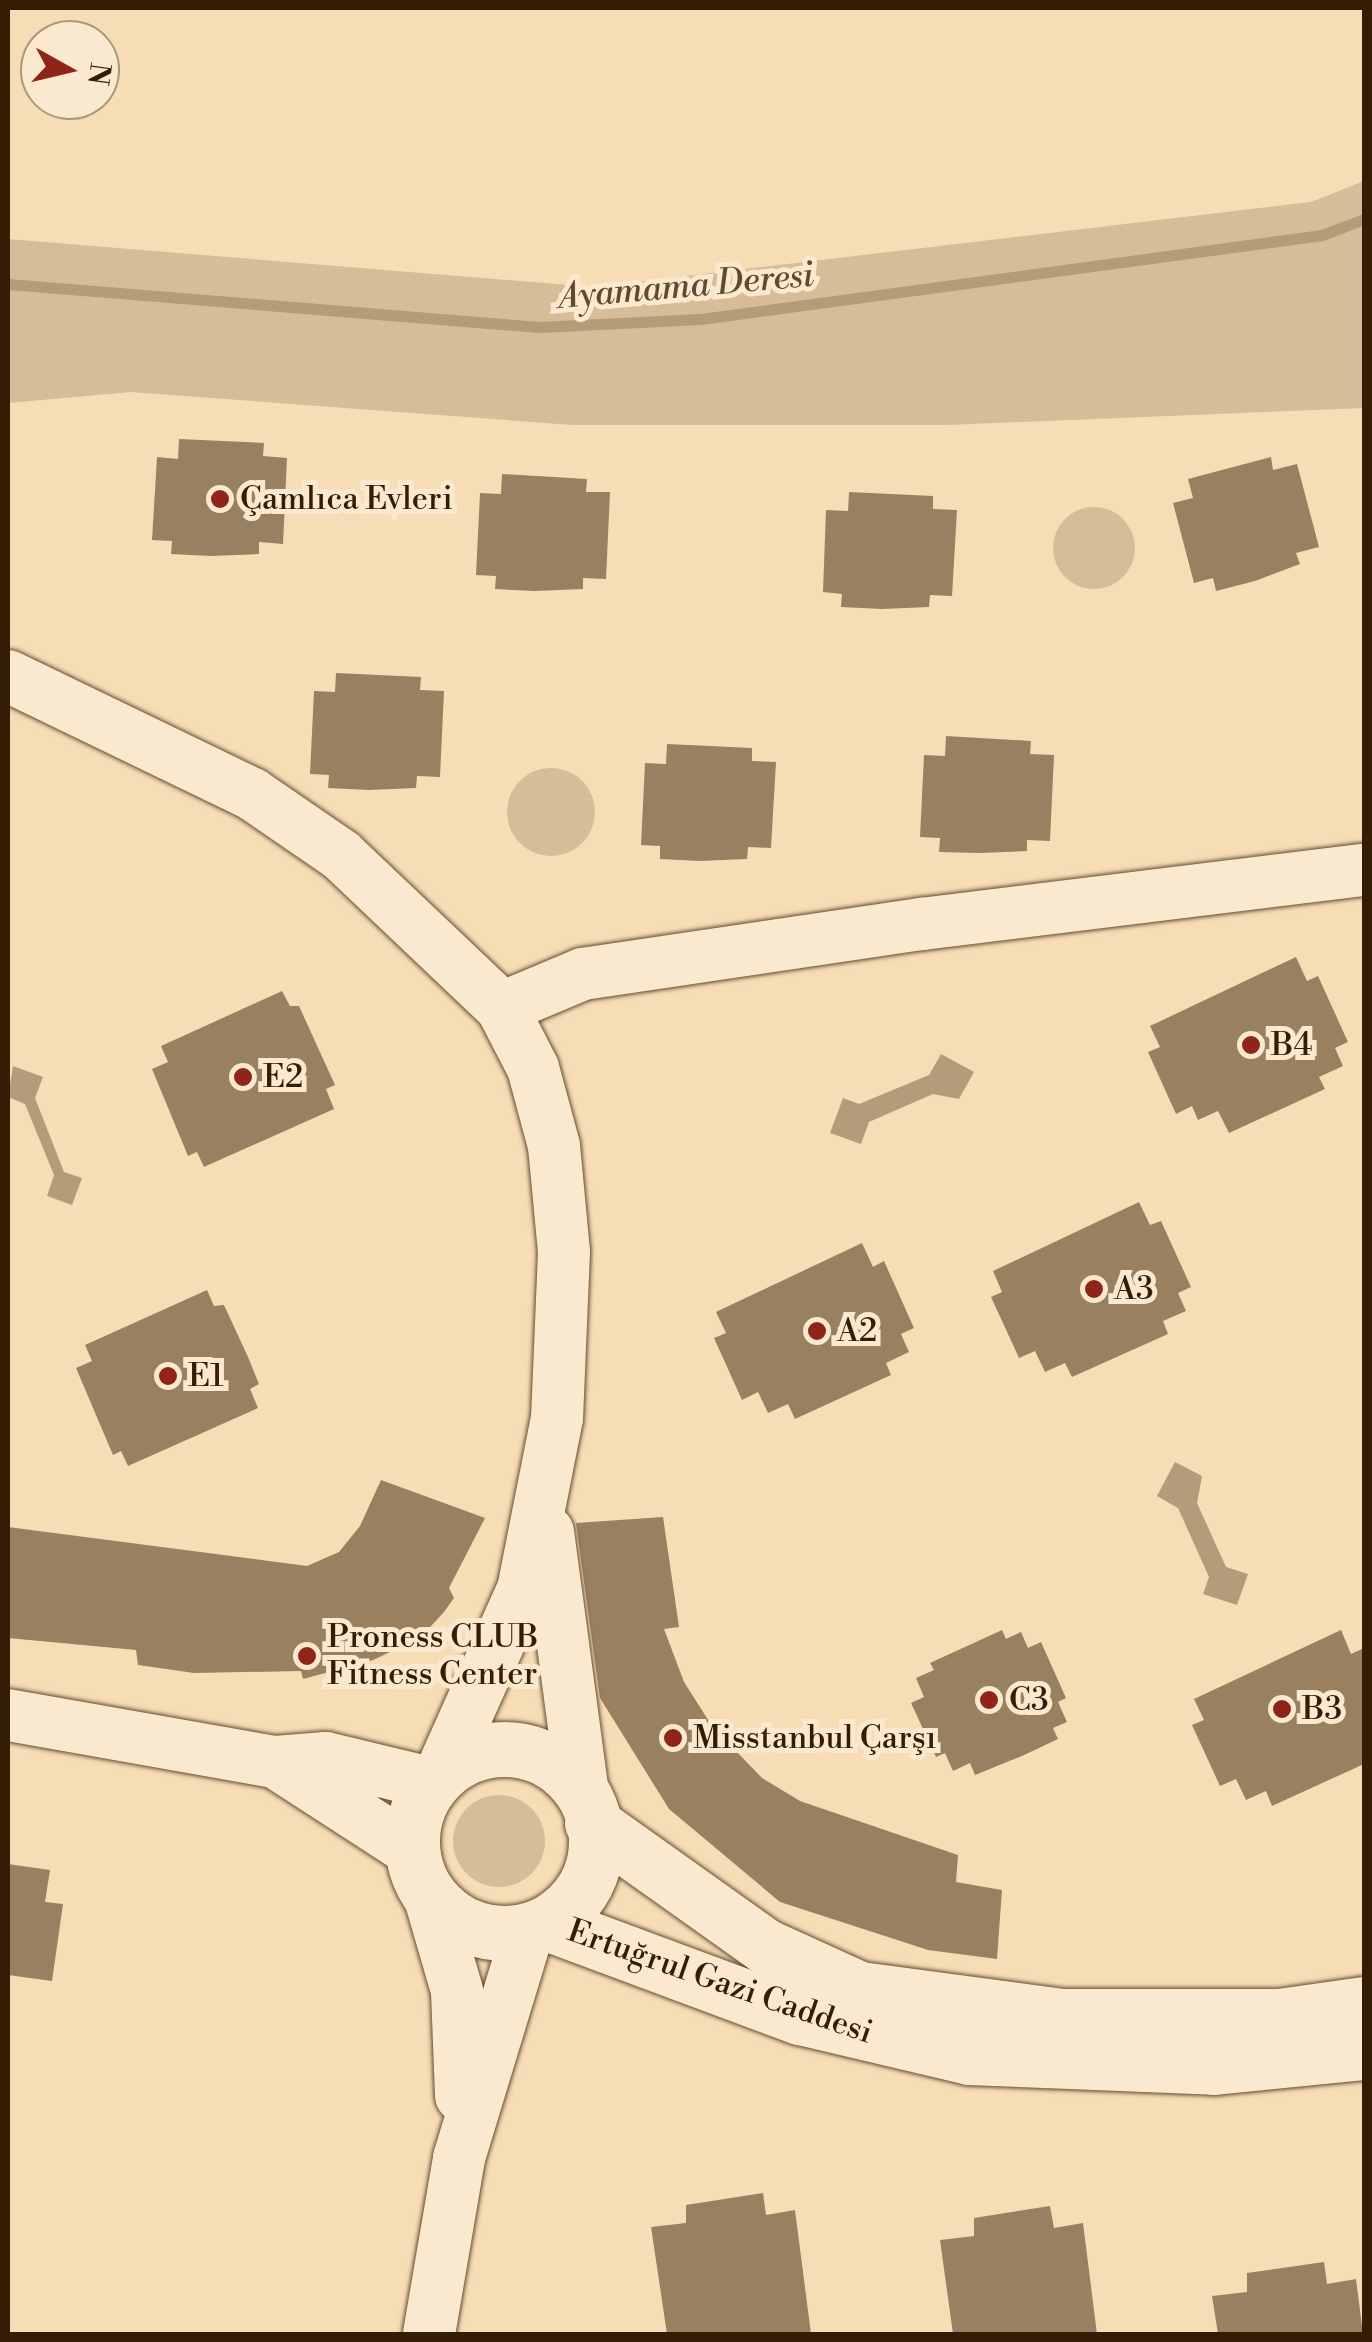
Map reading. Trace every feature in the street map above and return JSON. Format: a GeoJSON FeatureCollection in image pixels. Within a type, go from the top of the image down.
{"type":"FeatureCollection","features":[{"type":"Feature","properties":{"kind":"main road"},"geometry":{"type":"LineString","coordinates":[[471,1750],[529,1752],[559,1767],[588,1808],[584,1888],[539,1929],[476,1929],[421,1872],[416,1818],[437,1774],[471,1750]]}},
{"type":"Feature","properties":{"kind":"main road","name":"Ertuğrul Gazi Caddesi"},"geometry":{"type":"LineString","coordinates":[[588,1808],[765,1946],[860,1989],[1062,2016],[1244,2017],[1364,2004]]}},
{"type":"Feature","properties":{"kind":"main road","name":"Ertuğrul Gazi Caddesi"},"geometry":{"type":"LineString","coordinates":[[539,1929],[800,2016],[969,2057],[1214,2067],[1364,2052]]}},
{"type":"Feature","properties":{"kind":"street"},"geometry":{"type":"LineString","coordinates":[[8,676],[252,794],[355,868],[502,1008],[533,1068],[554,1146],[564,1252],[557,1418],[544,1500],[523,1589],[437,1774],[326,1758],[275,1762],[8,1715]]}},
{"type":"Feature","properties":{"kind":"street"},"geometry":{"type":"LineString","coordinates":[[502,1008],[584,974],[1364,870]]}},
{"type":"Feature","properties":{"kind":"street"},"geometry":{"type":"LineString","coordinates":[[544,1500],[588,1808]]}},
{"type":"Feature","properties":{"kind":"street"},"geometry":{"type":"LineString","coordinates":[[275,1762],[421,1872],[448,1946],[458,2008],[459,2158]]}},
{"type":"Feature","properties":{"kind":"street"},"geometry":{"type":"LineString","coordinates":[[429,2334],[459,2158],[539,1929]]}},
{"type":"Feature","properties":{"kind":"shaded area"},"geometry":{"type":"Polygon","coordinates":[[[1364,181],[1364,408],[947,425],[572,425],[131,392],[8,403],[8,239],[593,287],[1311,202],[1364,181]]]}},
{"type":"Feature","properties":{"kind":"shaded area"},"geometry":{"type":"Polygon","coordinates":[[[1094,507],[1110,510],[1123,519],[1132,532],[1132,564],[1123,577],[1110,586],[1094,589],[1078,586],[1065,577],[1056,564],[1053,548],[1056,532],[1065,519],[1078,510],[1094,507]]]}},
{"type":"Feature","properties":{"kind":"shaded area"},"geometry":{"type":"Polygon","coordinates":[[[551,768],[582,781],[595,812],[582,843],[551,856],[520,843],[507,812],[520,781],[551,768]]]}},
{"type":"Feature","properties":{"kind":"shaded area"},"geometry":{"type":"Polygon","coordinates":[[[941,1054],[974,1072],[959,1099],[933,1094],[869,1122],[861,1144],[830,1133],[843,1098],[859,1104],[929,1075],[941,1054]]]}},
{"type":"Feature","properties":{"kind":"shaded area"},"geometry":{"type":"Polygon","coordinates":[[[13,1066],[43,1077],[35,1098],[64,1172],[82,1178],[72,1205],[47,1196],[54,1175],[25,1104],[8,1097],[13,1066]]]}},
{"type":"Feature","properties":{"kind":"shaded area"},"geometry":{"type":"Polygon","coordinates":[[[1175,1462],[1202,1476],[1197,1503],[1226,1567],[1248,1574],[1237,1605],[1203,1594],[1209,1577],[1178,1508],[1157,1496],[1175,1462]]]}},
{"type":"Feature","properties":{"kind":"shaded area"},"geometry":{"type":"Polygon","coordinates":[[[490,1795],[508,1795],[525,1802],[538,1815],[545,1841],[538,1867],[525,1880],[508,1887],[490,1887],[473,1880],[460,1867],[453,1850],[453,1832],[460,1815],[473,1802],[490,1795]]]}},
{"type":"Feature","properties":{"kind":"building","name":"Çamlıca Evleri"},"geometry":{"type":"Polygon","coordinates":[[[179,439],[264,443],[263,456],[287,458],[283,544],[259,542],[259,554],[211,556],[171,554],[172,541],[152,540],[157,457],[178,459],[179,439]]]}},
{"type":"Feature","properties":{"kind":"building"},"geometry":{"type":"Polygon","coordinates":[[[1271,457],[1273,470],[1297,464],[1319,547],[1296,553],[1300,564],[1255,581],[1216,591],[1213,578],[1194,583],[1173,503],[1193,498],[1188,479],[1271,457]]]}},
{"type":"Feature","properties":{"kind":"building","name":"Çamlıca Evleri"},"geometry":{"type":"Polygon","coordinates":[[[502,474],[587,479],[586,492],[610,492],[606,579],[583,578],[583,589],[535,591],[495,589],[496,576],[476,575],[480,493],[501,494],[502,474]]]}},
{"type":"Feature","properties":{"kind":"building"},"geometry":{"type":"Polygon","coordinates":[[[849,492],[933,496],[933,509],[957,510],[952,596],[930,595],[929,607],[882,609],[841,607],[842,594],[823,592],[826,510],[848,511],[849,492]]]}},
{"type":"Feature","properties":{"kind":"building"},"geometry":{"type":"Polygon","coordinates":[[[336,673],[421,677],[420,690],[444,691],[440,777],[417,776],[416,788],[369,790],[328,788],[329,775],[310,774],[314,691],[335,692],[336,673]]]}},
{"type":"Feature","properties":{"kind":"building"},"geometry":{"type":"Polygon","coordinates":[[[946,736],[1031,741],[1030,754],[1054,755],[1050,841],[1027,840],[1027,851],[939,852],[940,838],[920,837],[924,755],[945,756],[946,736]]]}},
{"type":"Feature","properties":{"kind":"building"},"geometry":{"type":"Polygon","coordinates":[[[667,744],[752,748],[752,761],[776,762],[771,848],[748,847],[747,859],[700,861],[660,859],[660,846],[641,845],[645,763],[666,764],[667,744]]]}},
{"type":"Feature","properties":{"kind":"building","name":"B4"},"geometry":{"type":"Polygon","coordinates":[[[1296,957],[1307,981],[1318,976],[1348,1042],[1335,1048],[1343,1066],[1319,1077],[1325,1089],[1229,1133],[1218,1111],[1198,1120],[1192,1106],[1176,1114],[1148,1052],[1160,1047],[1150,1026],[1296,957]]]}},
{"type":"Feature","properties":{"kind":"building","name":"E2"},"geometry":{"type":"Polygon","coordinates":[[[282,991],[290,1006],[299,1006],[335,1085],[326,1089],[334,1109],[204,1167],[197,1152],[188,1156],[152,1069],[168,1062],[161,1046],[282,991]]]}},
{"type":"Feature","properties":{"kind":"building","name":"A3"},"geometry":{"type":"Polygon","coordinates":[[[1139,1202],[1150,1225],[1161,1221],[1191,1287],[1178,1293],[1186,1311],[1163,1321],[1168,1334],[1072,1377],[1065,1363],[1045,1372],[1035,1351],[1019,1358],[991,1297],[1002,1292],[993,1271],[1139,1202]]]}},
{"type":"Feature","properties":{"kind":"building","name":"A2"},"geometry":{"type":"Polygon","coordinates":[[[862,1243],[873,1267],[884,1261],[914,1328],[901,1334],[909,1352],[886,1363],[891,1375],[795,1419],[788,1404],[768,1413],[758,1392],[742,1400],[714,1338],[726,1333],[716,1312],[862,1243]]]}},
{"type":"Feature","properties":{"kind":"building","name":"E1"},"geometry":{"type":"Polygon","coordinates":[[[207,1290],[214,1306],[224,1305],[248,1357],[259,1384],[250,1389],[258,1408],[128,1466],[121,1451],[113,1455],[76,1368],[92,1361],[85,1345],[207,1290]]]}},
{"type":"Feature","properties":{"kind":"building"},"geometry":{"type":"Polygon","coordinates":[[[381,1480],[485,1518],[449,1588],[454,1598],[444,1612],[420,1638],[373,1660],[303,1679],[301,1671],[194,1673],[138,1665],[136,1650],[8,1638],[8,1527],[307,1566],[339,1552],[360,1526],[381,1480]]]}},
{"type":"Feature","properties":{"kind":"building","name":"Misstanbul Çarşı"},"geometry":{"type":"Polygon","coordinates":[[[663,1517],[679,1627],[664,1629],[684,1682],[712,1726],[762,1778],[800,1801],[958,1855],[956,1882],[1002,1890],[997,1959],[928,1950],[780,1902],[669,1809],[600,1698],[576,1523],[663,1517]]]}},
{"type":"Feature","properties":{"kind":"building","name":"C3"},"geometry":{"type":"Polygon","coordinates":[[[1002,1630],[1006,1639],[1021,1632],[1028,1648],[1041,1642],[1066,1698],[1058,1702],[1067,1722],[1053,1728],[1058,1739],[1022,1756],[975,1775],[970,1763],[953,1771],[945,1753],[936,1757],[911,1703],[924,1697],[916,1678],[934,1670],[930,1663],[1002,1630]]]}},
{"type":"Feature","properties":{"kind":"building","name":"B3"},"geometry":{"type":"Polygon","coordinates":[[[1341,1630],[1351,1654],[1364,1648],[1364,1764],[1272,1806],[1266,1791],[1246,1800],[1236,1779],[1220,1786],[1192,1725],[1204,1720],[1194,1699],[1341,1630]]]}},
{"type":"Feature","properties":{"kind":"building"},"geometry":{"type":"Polygon","coordinates":[[[8,1864],[50,1870],[45,1902],[63,1904],[52,1981],[8,1975],[8,1864]]]}},
{"type":"Feature","properties":{"kind":"building"},"geometry":{"type":"Polygon","coordinates":[[[763,2193],[766,2215],[795,2210],[811,2334],[667,2334],[651,2227],[686,2223],[686,2205],[763,2193]]]}},
{"type":"Feature","properties":{"kind":"building"},"geometry":{"type":"Polygon","coordinates":[[[1050,2206],[1054,2228],[1083,2223],[1097,2334],[953,2334],[940,2240],[974,2236],[974,2218],[1050,2206]]]}},
{"type":"Feature","properties":{"kind":"building"},"geometry":{"type":"Polygon","coordinates":[[[1324,2262],[1327,2284],[1356,2279],[1363,2334],[1218,2334],[1212,2296],[1247,2292],[1247,2273],[1324,2262]]]}},
{"type":"Feature","properties":{"kind":"waterway","name":"Ayamama Deresi"},"geometry":{"type":"LineString","coordinates":[[8,284],[539,327],[701,319],[1322,235],[1364,219]]}},
{"type":"Feature","properties":{"kind":"place","name":"Çamlıca Evleri"},"geometry":{"type":"Point","coordinates":[220,499]}},
{"type":"Feature","properties":{"kind":"place","name":"B4"},"geometry":{"type":"Point","coordinates":[1251,1045]}},
{"type":"Feature","properties":{"kind":"place","name":"E2"},"geometry":{"type":"Point","coordinates":[243,1077]}},
{"type":"Feature","properties":{"kind":"place","name":"A3"},"geometry":{"type":"Point","coordinates":[1094,1289]}},
{"type":"Feature","properties":{"kind":"place","name":"A2"},"geometry":{"type":"Point","coordinates":[817,1331]}},
{"type":"Feature","properties":{"kind":"place","name":"E1"},"geometry":{"type":"Point","coordinates":[168,1376]}},
{"type":"Feature","properties":{"kind":"place","name":"Proness CLUB Fitness Center"},"geometry":{"type":"Point","coordinates":[307,1656]}},
{"type":"Feature","properties":{"kind":"place","name":"C3"},"geometry":{"type":"Point","coordinates":[989,1700]}},
{"type":"Feature","properties":{"kind":"place","name":"B3"},"geometry":{"type":"Point","coordinates":[1282,1709]}},
{"type":"Feature","properties":{"kind":"place","name":"Misstanbul Çarşı"},"geometry":{"type":"Point","coordinates":[673,1738]}}]}
